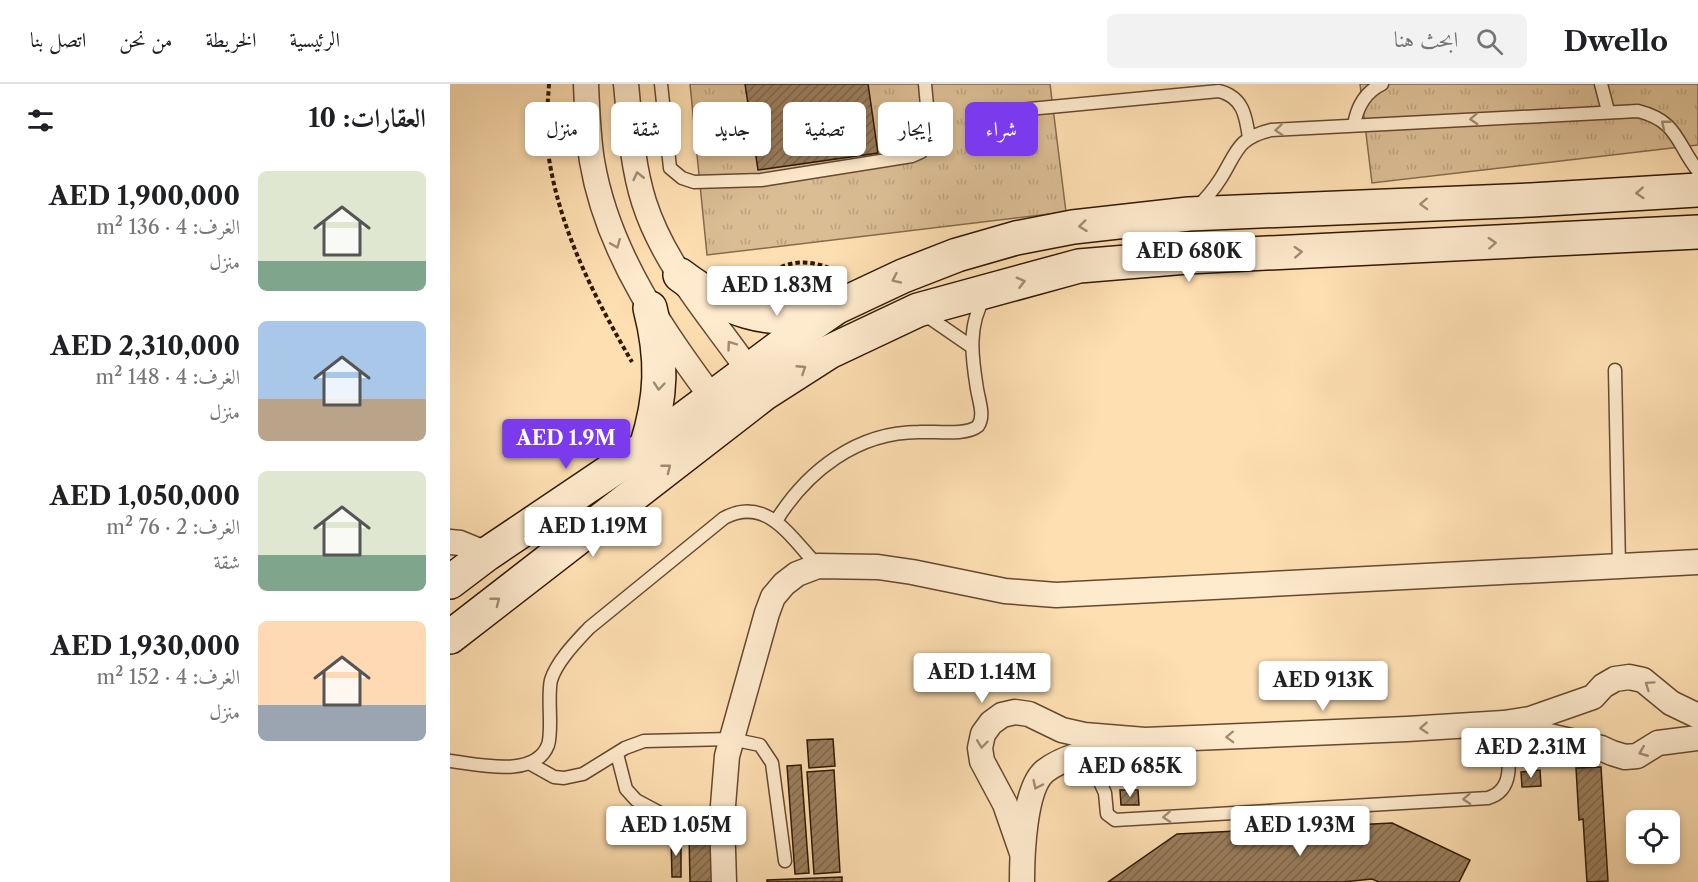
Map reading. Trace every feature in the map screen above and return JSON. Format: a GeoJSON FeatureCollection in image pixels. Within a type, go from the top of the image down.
{"type":"FeatureCollection","features":[{"type":"Feature","properties":{"kind":"street"},"geometry":{"type":"LineString","coordinates":[[586,84],[592,161],[598,192],[620,252],[650,308],[720,409]]}},
{"type":"Feature","properties":{"kind":"street"},"geometry":{"type":"LineString","coordinates":[[626,84],[633,150],[644,202],[658,236],[680,275],[757,382]]}},
{"type":"Feature","properties":{"kind":"street"},"geometry":{"type":"LineString","coordinates":[[680,275],[729,306],[751,313],[786,318],[810,315],[837,307],[903,276],[957,255],[1016,238],[1073,227],[1189,214],[1531,200],[1698,189]]}},
{"type":"Feature","properties":{"kind":"street"},"geometry":{"type":"LineString","coordinates":[[450,637],[720,409],[757,382],[829,352],[918,310],[1079,266],[1098,264],[1187,257],[1698,232]]}},
{"type":"Feature","properties":{"kind":"street"},"geometry":{"type":"LineString","coordinates":[[757,382],[785,343],[837,307]]}},
{"type":"Feature","properties":{"kind":"street"},"geometry":{"type":"LineString","coordinates":[[646,447],[653,424],[660,378],[659,354],[650,308]]}},
{"type":"Feature","properties":{"kind":"street"},"geometry":{"type":"LineString","coordinates":[[450,582],[487,554],[646,447],[720,409]]}},
{"type":"Feature","properties":{"kind":"street"},"geometry":{"type":"LineString","coordinates":[[450,542],[460,543],[487,554]]}},
{"type":"Feature","properties":{"kind":"street"},"geometry":{"type":"LineString","coordinates":[[724,882],[722,818],[725,776],[731,739],[767,613],[773,597],[784,584],[797,574],[818,566],[878,567],[1005,591],[1056,595],[1698,562]]}},
{"type":"Feature","properties":{"kind":"street"},"geometry":{"type":"LineString","coordinates":[[1022,854],[1005,804],[982,761],[980,748],[983,734],[991,723],[1002,715],[1015,712],[1029,714],[1062,730],[1084,735],[1145,740],[1407,729],[1504,723],[1530,719],[1593,697],[1603,686],[1615,679],[1629,677],[1643,680],[1671,703],[1697,735],[1658,743],[1649,751],[1637,756],[1624,757],[1601,748],[1504,723]]}},
{"type":"Feature","properties":{"kind":"street"},"geometry":{"type":"LineString","coordinates":[[1022,882],[1022,854],[1026,822],[1036,781],[1053,766],[1064,760],[1145,740]]}},
{"type":"Feature","properties":{"kind":"lane"},"geometry":{"type":"LineString","coordinates":[[661,84],[670,168],[682,178],[694,182],[761,180],[912,156],[921,152],[930,139],[925,84]]}},
{"type":"Feature","properties":{"kind":"lane"},"geometry":{"type":"LineString","coordinates":[[1354,125],[1361,103],[1368,94],[1382,84]]}},
{"type":"Feature","properties":{"kind":"lane"},"geometry":{"type":"LineString","coordinates":[[1601,84],[1608,111]]}},
{"type":"Feature","properties":{"kind":"lane"},"geometry":{"type":"LineString","coordinates":[[1038,108],[1219,91],[1227,93],[1240,103],[1246,118],[1249,138]]}},
{"type":"Feature","properties":{"kind":"lane"},"geometry":{"type":"LineString","coordinates":[[1189,214],[1212,191],[1232,156],[1249,138],[1271,130],[1638,111],[1660,119],[1679,138],[1698,171]]}},
{"type":"Feature","properties":{"kind":"lane"},"geometry":{"type":"LineString","coordinates":[[776,521],[789,500],[805,482],[823,465],[844,452],[890,435],[915,432],[968,432],[978,426],[982,416],[972,347],[974,321],[989,291]]}},
{"type":"Feature","properties":{"kind":"lane"},"geometry":{"type":"LineString","coordinates":[[918,310],[972,347]]}},
{"type":"Feature","properties":{"kind":"lane"},"geometry":{"type":"LineString","coordinates":[[1615,370],[1619,566]]}},
{"type":"Feature","properties":{"kind":"lane"},"geometry":{"type":"LineString","coordinates":[[450,761],[517,767],[539,756],[548,744],[551,680],[562,661],[590,628],[724,518],[745,510],[766,514],[776,521],[818,566]]}},
{"type":"Feature","properties":{"kind":"lane"},"geometry":{"type":"LineString","coordinates":[[1087,753],[1105,793],[1107,814],[1115,820],[1488,798],[1501,792],[1508,778],[1504,723]]}},
{"type":"Feature","properties":{"kind":"lane"},"geometry":{"type":"LineString","coordinates":[[529,763],[555,777],[564,778],[583,774],[625,748],[644,741],[731,739],[760,745],[772,763],[785,861]]}},
{"type":"Feature","properties":{"kind":"lane"},"geometry":{"type":"LineString","coordinates":[[617,754],[626,789],[636,800],[678,820],[722,818]]}},
{"type":"Feature","properties":{"kind":"path"},"geometry":{"type":"LineString","coordinates":[[549,84],[547,143],[559,200],[571,241],[606,318],[635,367]]}},
{"type":"Feature","properties":{"kind":"path"},"geometry":{"type":"LineString","coordinates":[[751,313],[765,279],[776,270],[802,261],[816,262],[829,268]]}},
{"type":"Feature","properties":{"kind":"green space"},"geometry":{"type":"Polygon","coordinates":[[[690,84],[1050,84],[1066,212],[707,255],[697,156],[771,156],[771,102],[693,102],[693,114],[690,84]]]}},
{"type":"Feature","properties":{"kind":"green space"},"geometry":{"type":"Polygon","coordinates":[[[1360,84],[1698,84],[1698,145],[1372,183],[1360,84]]]}},
{"type":"Feature","properties":{"kind":"building"},"geometry":{"type":"Polygon","coordinates":[[[745,84],[868,84],[878,153],[866,155],[866,102],[783,102],[783,156],[857,156],[758,170],[756,156],[771,156],[771,102],[748,102],[745,84]]]}},
{"type":"Feature","properties":{"kind":"building"},"geometry":{"type":"Polygon","coordinates":[[[833,739],[835,766],[809,768],[807,740],[833,739]]]}},
{"type":"Feature","properties":{"kind":"building"},"geometry":{"type":"Polygon","coordinates":[[[801,765],[809,873],[795,874],[787,766],[801,765]]]}},
{"type":"Feature","properties":{"kind":"building"},"geometry":{"type":"Polygon","coordinates":[[[1601,767],[1608,881],[1587,882],[1583,819],[1579,820],[1576,768],[1601,767]]]}},
{"type":"Feature","properties":{"kind":"building"},"geometry":{"type":"Polygon","coordinates":[[[834,770],[840,872],[814,874],[807,772],[834,770]]]}},
{"type":"Feature","properties":{"kind":"building"},"geometry":{"type":"Polygon","coordinates":[[[1540,770],[1541,786],[1522,787],[1521,772],[1540,770]]]}},
{"type":"Feature","properties":{"kind":"building"},"geometry":{"type":"Polygon","coordinates":[[[1120,790],[1138,790],[1139,805],[1121,805],[1120,790]]]}},
{"type":"Feature","properties":{"kind":"building"},"geometry":{"type":"Polygon","coordinates":[[[1392,823],[1470,860],[1459,882],[1379,882],[1372,879],[1343,882],[1108,882],[1177,834],[1392,823]]]}},
{"type":"Feature","properties":{"kind":"building"},"geometry":{"type":"Polygon","coordinates":[[[689,833],[713,833],[714,882],[690,882],[689,833]]]}},
{"type":"Feature","properties":{"kind":"building"},"geometry":{"type":"Polygon","coordinates":[[[671,837],[681,837],[681,877],[672,877],[671,837]]]}},
{"type":"Feature","properties":{"kind":"building"},"geometry":{"type":"Polygon","coordinates":[[[842,877],[842,882],[767,882],[767,880],[842,877]]]}}]}
